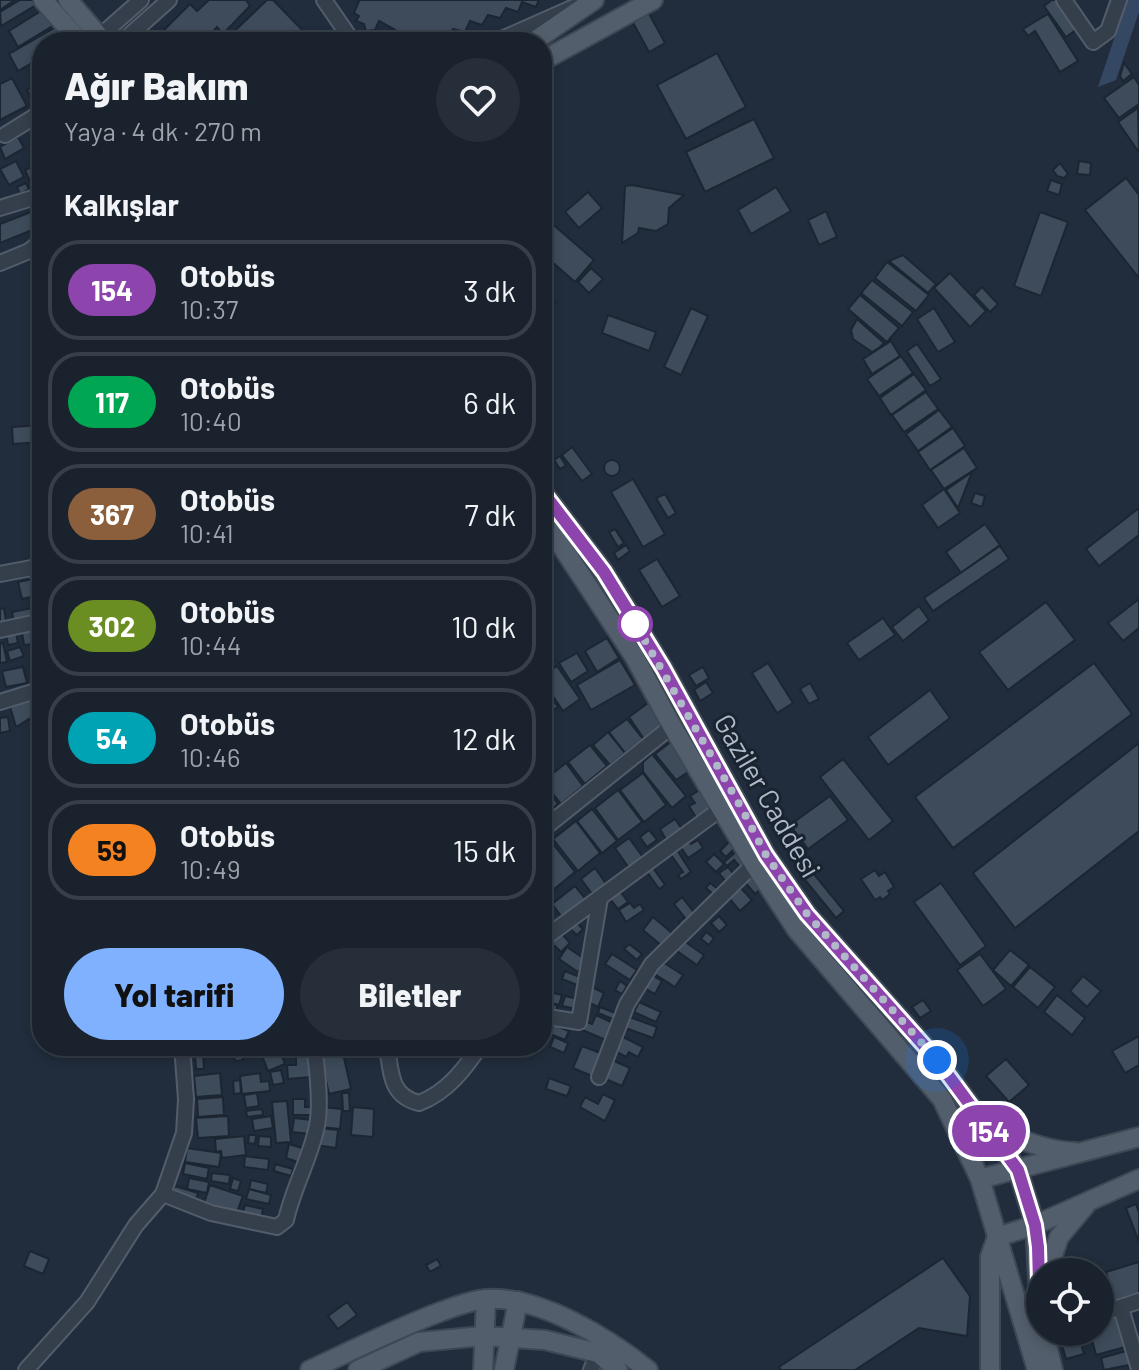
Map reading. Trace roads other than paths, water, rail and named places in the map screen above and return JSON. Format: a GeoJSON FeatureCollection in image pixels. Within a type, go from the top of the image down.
{"type":"FeatureCollection","features":[{"type":"Feature","properties":{"kind":"main road"},"geometry":{"type":"LineString","coordinates":[[43,0],[71,32]]}},
{"type":"Feature","properties":{"kind":"main road"},"geometry":{"type":"LineString","coordinates":[[547,32],[593,0]]}},
{"type":"Feature","properties":{"kind":"main road"},"geometry":{"type":"LineString","coordinates":[[552,40],[573,24],[593,0]]}},
{"type":"Feature","properties":{"kind":"main road"},"geometry":{"type":"LineString","coordinates":[[552,56],[653,0]]}},
{"type":"Feature","properties":{"kind":"main road"},"geometry":{"type":"LineString","coordinates":[[70,3],[96,32]]}},
{"type":"Feature","properties":{"kind":"main road","name":"Gaziler Caddesi"},"geometry":{"type":"LineString","coordinates":[[552,504],[604,572],[663,668],[766,855],[799,902],[937,1060],[1018,1170],[1035,1225],[1038,1258]]}},
{"type":"Feature","properties":{"kind":"main road","name":"Gaziler Caddesi"},"geometry":{"type":"LineString","coordinates":[[552,533],[634,656],[754,864],[797,930],[942,1099],[980,1179],[1037,1370]]}},
{"type":"Feature","properties":{"kind":"main road"},"geometry":{"type":"LineString","coordinates":[[972,1109],[1023,1140],[1067,1151],[1091,1152]]}},
{"type":"Feature","properties":{"kind":"main road"},"geometry":{"type":"LineString","coordinates":[[980,1179],[1139,1137]]}},
{"type":"Feature","properties":{"kind":"main road"},"geometry":{"type":"LineString","coordinates":[[990,1370],[990,1257],[997,1237],[1035,1225],[1139,1179]]}},
{"type":"Feature","properties":{"kind":"main road"},"geometry":{"type":"LineString","coordinates":[[1052,1258],[1059,1237],[1091,1199]]}},
{"type":"Feature","properties":{"kind":"main road"},"geometry":{"type":"LineString","coordinates":[[483,1370],[486,1299]]}},
{"type":"Feature","properties":{"kind":"main road"},"geometry":{"type":"LineString","coordinates":[[310,1370],[407,1324],[486,1299],[518,1301],[566,1320],[617,1345],[648,1370]]}},
{"type":"Feature","properties":{"kind":"main road"},"geometry":{"type":"LineString","coordinates":[[504,1370],[518,1301]]}},
{"type":"Feature","properties":{"kind":"main road"},"geometry":{"type":"LineString","coordinates":[[358,1370],[419,1342],[483,1336],[545,1340],[618,1370]]}},
{"type":"Feature","properties":{"kind":"main road"},"geometry":{"type":"LineString","coordinates":[[1047,1346],[1053,1370]]}},
{"type":"Feature","properties":{"kind":"street"},"geometry":{"type":"LineString","coordinates":[[109,32],[141,0]]}},
{"type":"Feature","properties":{"kind":"street"},"geometry":{"type":"LineString","coordinates":[[133,32],[169,0]]}},
{"type":"Feature","properties":{"kind":"street"},"geometry":{"type":"LineString","coordinates":[[324,0],[346,32]]}},
{"type":"Feature","properties":{"kind":"street"},"geometry":{"type":"LineString","coordinates":[[518,32],[593,0]]}},
{"type":"Feature","properties":{"kind":"street"},"geometry":{"type":"LineString","coordinates":[[1064,0],[1093,42],[1108,31],[1119,0]]}},
{"type":"Feature","properties":{"kind":"street"},"geometry":{"type":"LineString","coordinates":[[5,135],[32,118]]}},
{"type":"Feature","properties":{"kind":"street"},"geometry":{"type":"LineString","coordinates":[[0,208],[32,198]]}},
{"type":"Feature","properties":{"kind":"street"},"geometry":{"type":"LineString","coordinates":[[0,263],[32,249]]}},
{"type":"Feature","properties":{"kind":"street"},"geometry":{"type":"LineString","coordinates":[[0,574],[32,568]]}},
{"type":"Feature","properties":{"kind":"street"},"geometry":{"type":"LineString","coordinates":[[0,630],[32,623]]}},
{"type":"Feature","properties":{"kind":"street"},"geometry":{"type":"LineString","coordinates":[[0,702],[32,692]]}},
{"type":"Feature","properties":{"kind":"street"},"geometry":{"type":"LineString","coordinates":[[552,822],[672,726]]}},
{"type":"Feature","properties":{"kind":"street"},"geometry":{"type":"LineString","coordinates":[[552,933],[722,808]]}},
{"type":"Feature","properties":{"kind":"street"},"geometry":{"type":"LineString","coordinates":[[599,1077],[627,1004],[652,964],[754,864]]}},
{"type":"Feature","properties":{"kind":"street"},"geometry":{"type":"LineString","coordinates":[[552,1018],[579,1022],[600,898]]}},
{"type":"Feature","properties":{"kind":"street"},"geometry":{"type":"LineString","coordinates":[[26,1370],[87,1302],[136,1225],[163,1194],[184,1133],[186,1099],[183,1056]]}},
{"type":"Feature","properties":{"kind":"street"},"geometry":{"type":"LineString","coordinates":[[163,1194],[211,1213],[277,1227],[286,1220],[318,1124],[315,1056]]}},
{"type":"Feature","properties":{"kind":"street"},"geometry":{"type":"LineString","coordinates":[[389,1056],[395,1088],[403,1098],[419,1103],[432,1098],[457,1078],[473,1056]]}},
{"type":"Feature","properties":{"kind":"street"},"geometry":{"type":"LineString","coordinates":[[1114,1310],[1139,1301]]}},
{"type":"Feature","properties":{"kind":"street"},"geometry":{"type":"LineString","coordinates":[[1121,1308],[1139,1369]]}},
{"type":"Feature","properties":{"kind":"water"},"geometry":{"type":"Polygon","coordinates":[[[1127,0],[1139,0],[1139,12],[1116,80],[1098,87],[1127,0]]]}}]}
